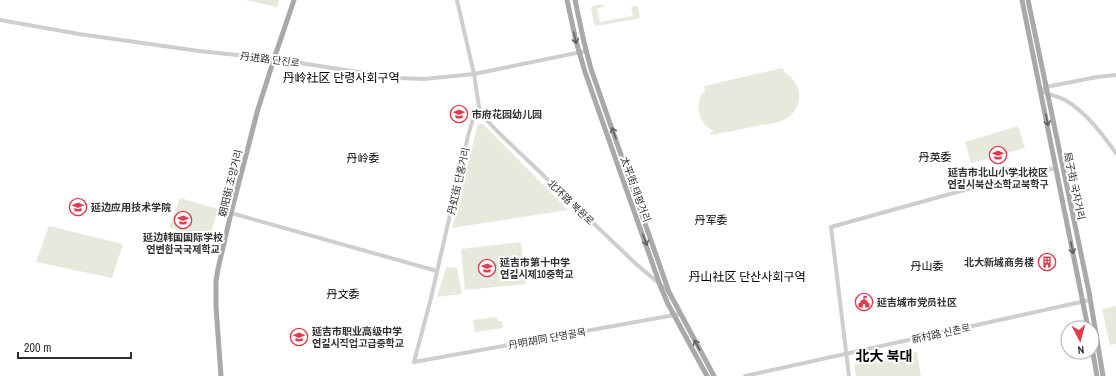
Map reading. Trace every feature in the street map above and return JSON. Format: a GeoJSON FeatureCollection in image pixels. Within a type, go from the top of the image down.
{"type":"FeatureCollection","features":[{"type":"Feature","properties":{"kind":"main road","name":"朝阳街 조양거리"},"geometry":{"type":"LineString","coordinates":[[221,376],[216,281],[231,213],[258,109],[294,0]]}},
{"type":"Feature","properties":{"kind":"main road","name":"太平街 태평거리"},"geometry":{"type":"LineString","coordinates":[[567,0],[579,53],[660,285],[714,376]]}},
{"type":"Feature","properties":{"kind":"main road","name":"太平街 태평거리"},"geometry":{"type":"LineString","coordinates":[[575,0],[586,51],[677,315],[707,376]]}},
{"type":"Feature","properties":{"kind":"main road","name":"局子街 국자거리"},"geometry":{"type":"LineString","coordinates":[[1022,0],[1086,320]]}},
{"type":"Feature","properties":{"kind":"main road","name":"局子街 국자거리"},"geometry":{"type":"LineString","coordinates":[[1028,0],[1090,300],[1103,376]]}},
{"type":"Feature","properties":{"kind":"main road"},"geometry":{"type":"LineString","coordinates":[[1094,360],[1097,376]]}},
{"type":"Feature","properties":{"kind":"street"},"geometry":{"type":"LineString","coordinates":[[457,0],[474,74],[479,107]]}},
{"type":"Feature","properties":{"kind":"street","name":"丹进路 단진로"},"geometry":{"type":"LineString","coordinates":[[0,20],[79,34],[199,51],[274,59],[398,78],[424,79],[474,74],[586,51]]}},
{"type":"Feature","properties":{"kind":"street"},"geometry":{"type":"LineString","coordinates":[[1116,75],[1097,77],[1046,87],[1041,91],[1064,100],[1081,112],[1116,153]]}},
{"type":"Feature","properties":{"kind":"street","name":"北环路 북환로"},"geometry":{"type":"LineString","coordinates":[[479,107],[481,114],[498,132],[635,264],[669,292]]}},
{"type":"Feature","properties":{"kind":"street","name":"丹虹街 단홍거리"},"geometry":{"type":"LineString","coordinates":[[414,362],[431,298],[468,136],[474,115],[479,107]]}},
{"type":"Feature","properties":{"kind":"street"},"geometry":{"type":"LineString","coordinates":[[849,376],[831,227],[993,182],[1056,168]]}},
{"type":"Feature","properties":{"kind":"street"},"geometry":{"type":"LineString","coordinates":[[231,213],[437,271]]}},
{"type":"Feature","properties":{"kind":"street","name":"新村路 신촌로"},"geometry":{"type":"LineString","coordinates":[[745,376],[1090,300]]}},
{"type":"Feature","properties":{"kind":"street","name":"丹明胡同 단명골목"},"geometry":{"type":"LineString","coordinates":[[414,362],[677,315]]}},
{"type":"Feature","properties":{"kind":"shaded area"},"geometry":{"type":"Polygon","coordinates":[[[246,0],[279,0],[277,7],[246,0]]]}},
{"type":"Feature","properties":{"kind":"shaded area"},"geometry":{"type":"Polygon","coordinates":[[[603,4],[604,7],[597,8],[600,22],[633,16],[631,7],[638,6],[640,17],[637,19],[596,26],[591,8],[593,6],[603,4]]]}},
{"type":"Feature","properties":{"kind":"shaded area"},"geometry":{"type":"Polygon","coordinates":[[[783,68],[784,72],[796,84],[799,94],[798,105],[790,116],[784,120],[774,123],[711,135],[711,132],[714,131],[704,123],[698,107],[701,95],[705,90],[704,86],[783,68]]]}},
{"type":"Feature","properties":{"kind":"shaded area"},"geometry":{"type":"Polygon","coordinates":[[[478,124],[483,124],[568,210],[452,228],[478,124]]]}},
{"type":"Feature","properties":{"kind":"shaded area"},"geometry":{"type":"Polygon","coordinates":[[[1018,126],[1025,148],[971,163],[965,142],[1018,126]]]}},
{"type":"Feature","properties":{"kind":"shaded area"},"geometry":{"type":"Polygon","coordinates":[[[180,198],[218,209],[209,240],[169,227],[180,198]]]}},
{"type":"Feature","properties":{"kind":"shaded area"},"geometry":{"type":"Polygon","coordinates":[[[49,226],[123,244],[112,278],[36,262],[49,226]]]}},
{"type":"Feature","properties":{"kind":"shaded area"},"geometry":{"type":"Polygon","coordinates":[[[521,242],[526,284],[465,290],[461,249],[521,242]]]}},
{"type":"Feature","properties":{"kind":"shaded area"},"geometry":{"type":"Polygon","coordinates":[[[446,267],[457,268],[462,294],[437,297],[446,267]]]}},
{"type":"Feature","properties":{"kind":"shaded area"},"geometry":{"type":"Polygon","coordinates":[[[1116,306],[1116,344],[1110,345],[1102,309],[1116,306]]]}},
{"type":"Feature","properties":{"kind":"shaded area"},"geometry":{"type":"Polygon","coordinates":[[[497,317],[498,321],[502,321],[503,328],[475,332],[473,320],[497,317]]]}},
{"type":"Feature","properties":{"kind":"shaded area"},"geometry":{"type":"Polygon","coordinates":[[[917,352],[921,376],[856,376],[854,365],[917,352]]]}},
{"type":"Feature","properties":{"kind":"place","name":"市府花园幼儿园"},"geometry":{"type":"Point","coordinates":[459,114]}},
{"type":"Feature","properties":{"kind":"place","name":"延吉市北山小学北校区 연길시북산소학교북학구"},"geometry":{"type":"Point","coordinates":[998,155]}},
{"type":"Feature","properties":{"kind":"place","name":"延边应用技术学院"},"geometry":{"type":"Point","coordinates":[78,207]}},
{"type":"Feature","properties":{"kind":"place","name":"延边韩国国际学校 연변한국국제학교"},"geometry":{"type":"Point","coordinates":[183,220]}},
{"type":"Feature","properties":{"kind":"place","name":"北大新城商务楼"},"geometry":{"type":"Point","coordinates":[1047,262]}},
{"type":"Feature","properties":{"kind":"place","name":"延吉市第十中学 연길시제10중학교"},"geometry":{"type":"Point","coordinates":[487,268]}},
{"type":"Feature","properties":{"kind":"place","name":"延吉城市党员社区"},"geometry":{"type":"Point","coordinates":[864,302]}},
{"type":"Feature","properties":{"kind":"place","name":"延吉市职业高级中学 연길시직업고급중학교"},"geometry":{"type":"Point","coordinates":[299,337]}},
{"type":"Feature","properties":{"kind":"district","name":"丹岭社区 단령사회구역"},"geometry":{"type":"Point","coordinates":[341,78]}},
{"type":"Feature","properties":{"kind":"district","name":"丹英委"},"geometry":{"type":"Point","coordinates":[935,157]}},
{"type":"Feature","properties":{"kind":"district","name":"丹岭委"},"geometry":{"type":"Point","coordinates":[363,158]}},
{"type":"Feature","properties":{"kind":"district","name":"丹军委"},"geometry":{"type":"Point","coordinates":[711,220]}},
{"type":"Feature","properties":{"kind":"district","name":"丹山委"},"geometry":{"type":"Point","coordinates":[927,266]}},
{"type":"Feature","properties":{"kind":"district","name":"丹山社区 단산사회구역"},"geometry":{"type":"Point","coordinates":[747,277]}},
{"type":"Feature","properties":{"kind":"district","name":"丹文委"},"geometry":{"type":"Point","coordinates":[343,294]}},
{"type":"Feature","properties":{"kind":"district","name":"北大 북대"},"geometry":{"type":"Point","coordinates":[884,356]}}]}
